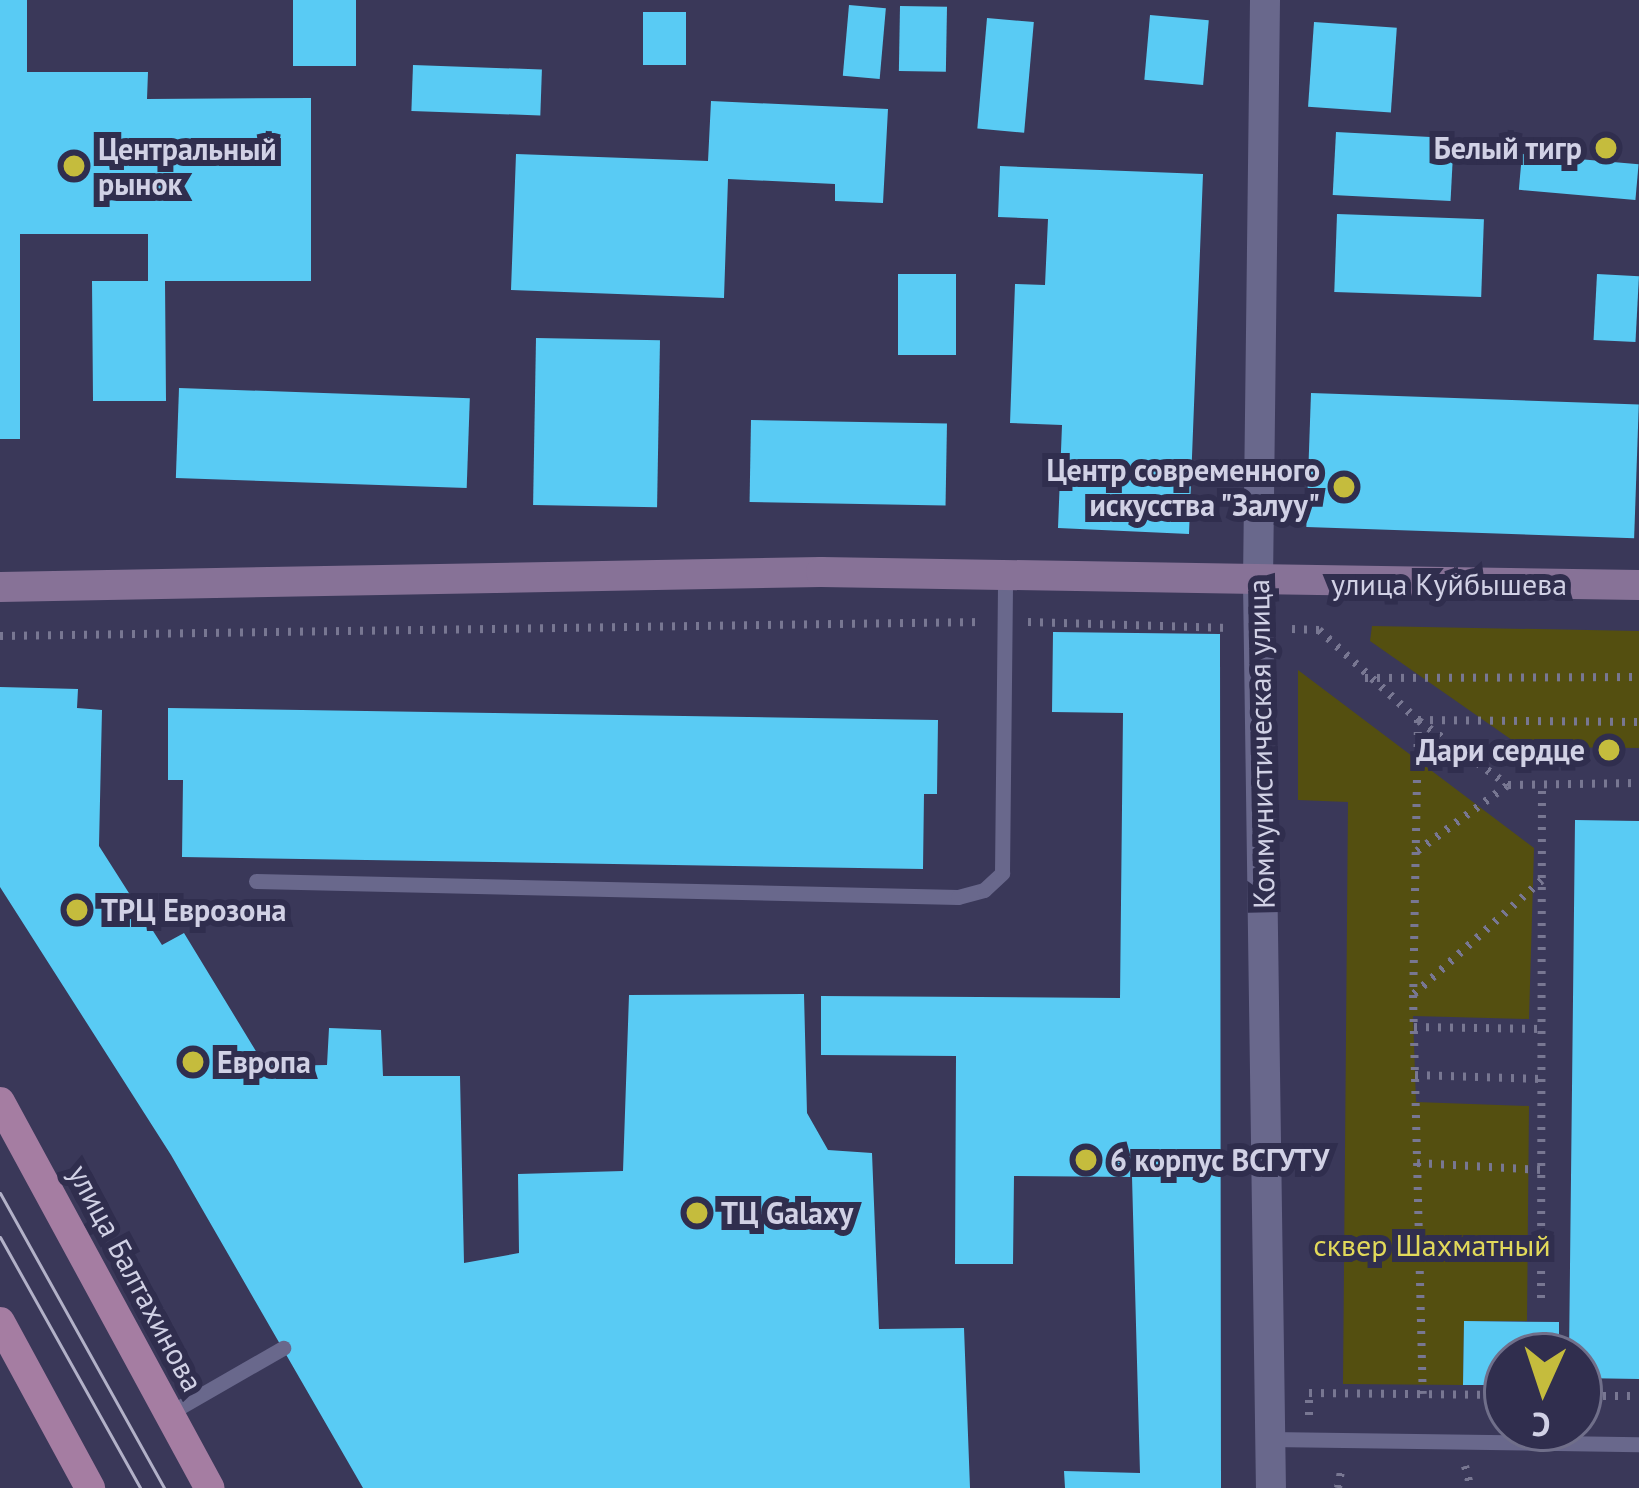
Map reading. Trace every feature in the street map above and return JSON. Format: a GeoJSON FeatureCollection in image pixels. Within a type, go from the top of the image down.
{"type":"FeatureCollection","features":[{"type":"Feature","properties":{"kind":"main road","name":"улица Куйбышева"},"geometry":{"type":"LineString","coordinates":[[0,587],[821,572],[1258,583],[1639,585]]}},
{"type":"Feature","properties":{"kind":"main road","name":"улица Балтахинова"},"geometry":{"type":"LineString","coordinates":[[0,1102],[210,1488]]}},
{"type":"Feature","properties":{"kind":"main road"},"geometry":{"type":"LineString","coordinates":[[0,1322],[90,1488]]}},
{"type":"Feature","properties":{"kind":"street","name":"Коммунистическая улица"},"geometry":{"type":"LineString","coordinates":[[1265,0],[1258,628],[1270,1488]]}},
{"type":"Feature","properties":{"kind":"lane"},"geometry":{"type":"LineString","coordinates":[[256,881],[934,897],[984,890],[1002,873],[1005,577]]}},
{"type":"Feature","properties":{"kind":"lane"},"geometry":{"type":"LineString","coordinates":[[168,1414],[283,1348]]}},
{"type":"Feature","properties":{"kind":"lane"},"geometry":{"type":"LineString","coordinates":[[1270,1439],[1639,1444]]}},
{"type":"Feature","properties":{"kind":"path"},"geometry":{"type":"LineString","coordinates":[[0,637],[1004,622],[1319,630],[1365,678],[1508,785]]}},
{"type":"Feature","properties":{"kind":"path"},"geometry":{"type":"LineString","coordinates":[[1365,678],[1639,677]]}},
{"type":"Feature","properties":{"kind":"path"},"geometry":{"type":"LineString","coordinates":[[1418,720],[1639,722]]}},
{"type":"Feature","properties":{"kind":"path"},"geometry":{"type":"LineString","coordinates":[[1418,720],[1413,995],[1423,1394]]}},
{"type":"Feature","properties":{"kind":"path"},"geometry":{"type":"LineString","coordinates":[[1415,851],[1508,785],[1639,783]]}},
{"type":"Feature","properties":{"kind":"path"},"geometry":{"type":"LineString","coordinates":[[1541,1298],[1542,784]]}},
{"type":"Feature","properties":{"kind":"path"},"geometry":{"type":"LineString","coordinates":[[1413,995],[1542,880]]}},
{"type":"Feature","properties":{"kind":"path"},"geometry":{"type":"LineString","coordinates":[[1414,1027],[1541,1029]]}},
{"type":"Feature","properties":{"kind":"path"},"geometry":{"type":"LineString","coordinates":[[1415,1075],[1541,1079]]}},
{"type":"Feature","properties":{"kind":"path"},"geometry":{"type":"LineString","coordinates":[[1417,1163],[1541,1170]]}},
{"type":"Feature","properties":{"kind":"path"},"geometry":{"type":"LineString","coordinates":[[1309,1393],[1483,1395]]}},
{"type":"Feature","properties":{"kind":"path"},"geometry":{"type":"LineString","coordinates":[[1603,1396],[1639,1396]]}},
{"type":"Feature","properties":{"kind":"green space"},"geometry":{"type":"Polygon","coordinates":[[[1372,626],[1639,631],[1639,748],[1522,747],[1370,641],[1372,626]]]}},
{"type":"Feature","properties":{"kind":"green space","name":"сквер Шахматный"},"geometry":{"type":"Polygon","coordinates":[[[1298,670],[1534,848],[1529,1019],[1413,1016],[1416,1102],[1529,1106],[1527,1321],[1464,1321],[1463,1385],[1343,1384],[1348,802],[1298,800],[1298,670]]]}},
{"type":"Feature","properties":{"kind":"building"},"geometry":{"type":"Polygon","coordinates":[[[0,0],[27,0],[27,72],[148,72],[147,99],[311,98],[311,281],[165,281],[166,401],[93,401],[92,281],[148,281],[148,234],[20,234],[20,439],[0,439],[0,0]]]}},
{"type":"Feature","properties":{"kind":"building"},"geometry":{"type":"Polygon","coordinates":[[[293,0],[356,0],[356,66],[293,66],[293,0]]]}},
{"type":"Feature","properties":{"kind":"building"},"geometry":{"type":"Polygon","coordinates":[[[849,5],[886,8],[880,79],[843,76],[849,5]]]}},
{"type":"Feature","properties":{"kind":"building"},"geometry":{"type":"Polygon","coordinates":[[[900,6],[947,7],[946,72],[899,71],[900,6]]]}},
{"type":"Feature","properties":{"kind":"building"},"geometry":{"type":"Polygon","coordinates":[[[643,12],[686,12],[686,65],[643,65],[643,12]]]}},
{"type":"Feature","properties":{"kind":"building"},"geometry":{"type":"Polygon","coordinates":[[[1150,15],[1209,20],[1203,85],[1144,80],[1150,15]]]}},
{"type":"Feature","properties":{"kind":"building"},"geometry":{"type":"Polygon","coordinates":[[[987,18],[1034,22],[1024,133],[977,129],[987,18]]]}},
{"type":"Feature","properties":{"kind":"building"},"geometry":{"type":"Polygon","coordinates":[[[1314,22],[1397,28],[1391,113],[1308,107],[1314,22]]]}},
{"type":"Feature","properties":{"kind":"building"},"geometry":{"type":"Polygon","coordinates":[[[413,65],[542,70],[540,115],[411,111],[413,65]]]}},
{"type":"Feature","properties":{"kind":"building"},"geometry":{"type":"Polygon","coordinates":[[[711,101],[888,109],[883,203],[835,201],[835,184],[728,179],[724,298],[511,290],[516,154],[708,161],[711,101]]]}},
{"type":"Feature","properties":{"kind":"building"},"geometry":{"type":"Polygon","coordinates":[[[1336,132],[1454,138],[1451,201],[1333,195],[1336,132]]]}},
{"type":"Feature","properties":{"kind":"building"},"geometry":{"type":"Polygon","coordinates":[[[1522,154],[1639,164],[1635,200],[1519,190],[1522,154]]]}},
{"type":"Feature","properties":{"kind":"building"},"geometry":{"type":"Polygon","coordinates":[[[1000,166],[1203,174],[1189,534],[1058,528],[1062,425],[1010,423],[1015,284],[1045,285],[1048,219],[998,217],[1000,166]]]}},
{"type":"Feature","properties":{"kind":"building"},"geometry":{"type":"Polygon","coordinates":[[[1337,214],[1484,219],[1481,297],[1334,292],[1337,214]]]}},
{"type":"Feature","properties":{"kind":"building"},"geometry":{"type":"Polygon","coordinates":[[[898,274],[956,274],[956,355],[898,355],[898,274]]]}},
{"type":"Feature","properties":{"kind":"building"},"geometry":{"type":"Polygon","coordinates":[[[1597,274],[1639,276],[1635,342],[1594,340],[1597,274]]]}},
{"type":"Feature","properties":{"kind":"building"},"geometry":{"type":"Polygon","coordinates":[[[536,338],[660,340],[657,507],[533,505],[536,338]]]}},
{"type":"Feature","properties":{"kind":"building"},"geometry":{"type":"Polygon","coordinates":[[[179,388],[470,398],[467,488],[176,478],[179,388]]]}},
{"type":"Feature","properties":{"kind":"building"},"geometry":{"type":"Polygon","coordinates":[[[1311,393],[1639,404],[1634,538],[1306,527],[1311,393]]]}},
{"type":"Feature","properties":{"kind":"building"},"geometry":{"type":"Polygon","coordinates":[[[751,420],[947,423],[946,505],[750,502],[751,420]]]}},
{"type":"Feature","properties":{"kind":"building","name":"6 корпус ВСГУТУ"},"geometry":{"type":"Polygon","coordinates":[[[1053,632],[1220,634],[1221,1488],[1065,1488],[1064,1471],[1140,1473],[1132,1177],[1014,1176],[1013,1264],[955,1264],[956,1056],[821,1055],[821,996],[1120,998],[1123,713],[1052,712],[1053,632]]]}},
{"type":"Feature","properties":{"kind":"building","name":"ТЦ Galaxy"},"geometry":{"type":"Polygon","coordinates":[[[0,687],[78,689],[77,708],[102,710],[99,846],[162,945],[184,933],[265,1066],[327,1065],[329,1028],[381,1030],[383,1076],[460,1076],[464,1263],[519,1253],[518,1174],[623,1171],[629,995],[804,994],[807,1113],[828,1150],[872,1153],[879,1329],[964,1328],[970,1488],[363,1488],[171,1155],[0,887],[0,687]]]}},
{"type":"Feature","properties":{"kind":"building"},"geometry":{"type":"Polygon","coordinates":[[[168,708],[938,720],[937,794],[924,794],[923,869],[182,857],[183,780],[168,780],[168,708]]]}},
{"type":"Feature","properties":{"kind":"building"},"geometry":{"type":"Polygon","coordinates":[[[1575,820],[1639,821],[1639,1379],[1603,1378],[1603,1332],[1569,1332],[1575,820]]]}},
{"type":"Feature","properties":{"kind":"building"},"geometry":{"type":"Polygon","coordinates":[[[1464,1321],[1559,1322],[1559,1332],[1483,1332],[1483,1385],[1463,1385],[1464,1321]]]}},
{"type":"Feature","properties":{"kind":"tram line"},"geometry":{"type":"LineString","coordinates":[[0,1193],[164,1488]]}},
{"type":"Feature","properties":{"kind":"tram line"},"geometry":{"type":"LineString","coordinates":[[0,1237],[140,1488]]}},
{"type":"Feature","properties":{"kind":"place","name":"Белый тигр"},"geometry":{"type":"Point","coordinates":[1606,148]}},
{"type":"Feature","properties":{"kind":"place","name":"Центральный рынок"},"geometry":{"type":"Point","coordinates":[74,166]}},
{"type":"Feature","properties":{"kind":"place","name":"Центр современного искусства \"Залуу\""},"geometry":{"type":"Point","coordinates":[1344,487]}},
{"type":"Feature","properties":{"kind":"place","name":"Дари сердце"},"geometry":{"type":"Point","coordinates":[1609,750]}},
{"type":"Feature","properties":{"kind":"place","name":"ТРЦ Еврозона"},"geometry":{"type":"Point","coordinates":[77,910]}},
{"type":"Feature","properties":{"kind":"place","name":"Европа"},"geometry":{"type":"Point","coordinates":[193,1062]}},
{"type":"Feature","properties":{"kind":"place","name":"6 корпус ВСГУТУ"},"geometry":{"type":"Point","coordinates":[1086,1160]}},
{"type":"Feature","properties":{"kind":"place","name":"ТЦ Galaxy"},"geometry":{"type":"Point","coordinates":[697,1213]}}]}
